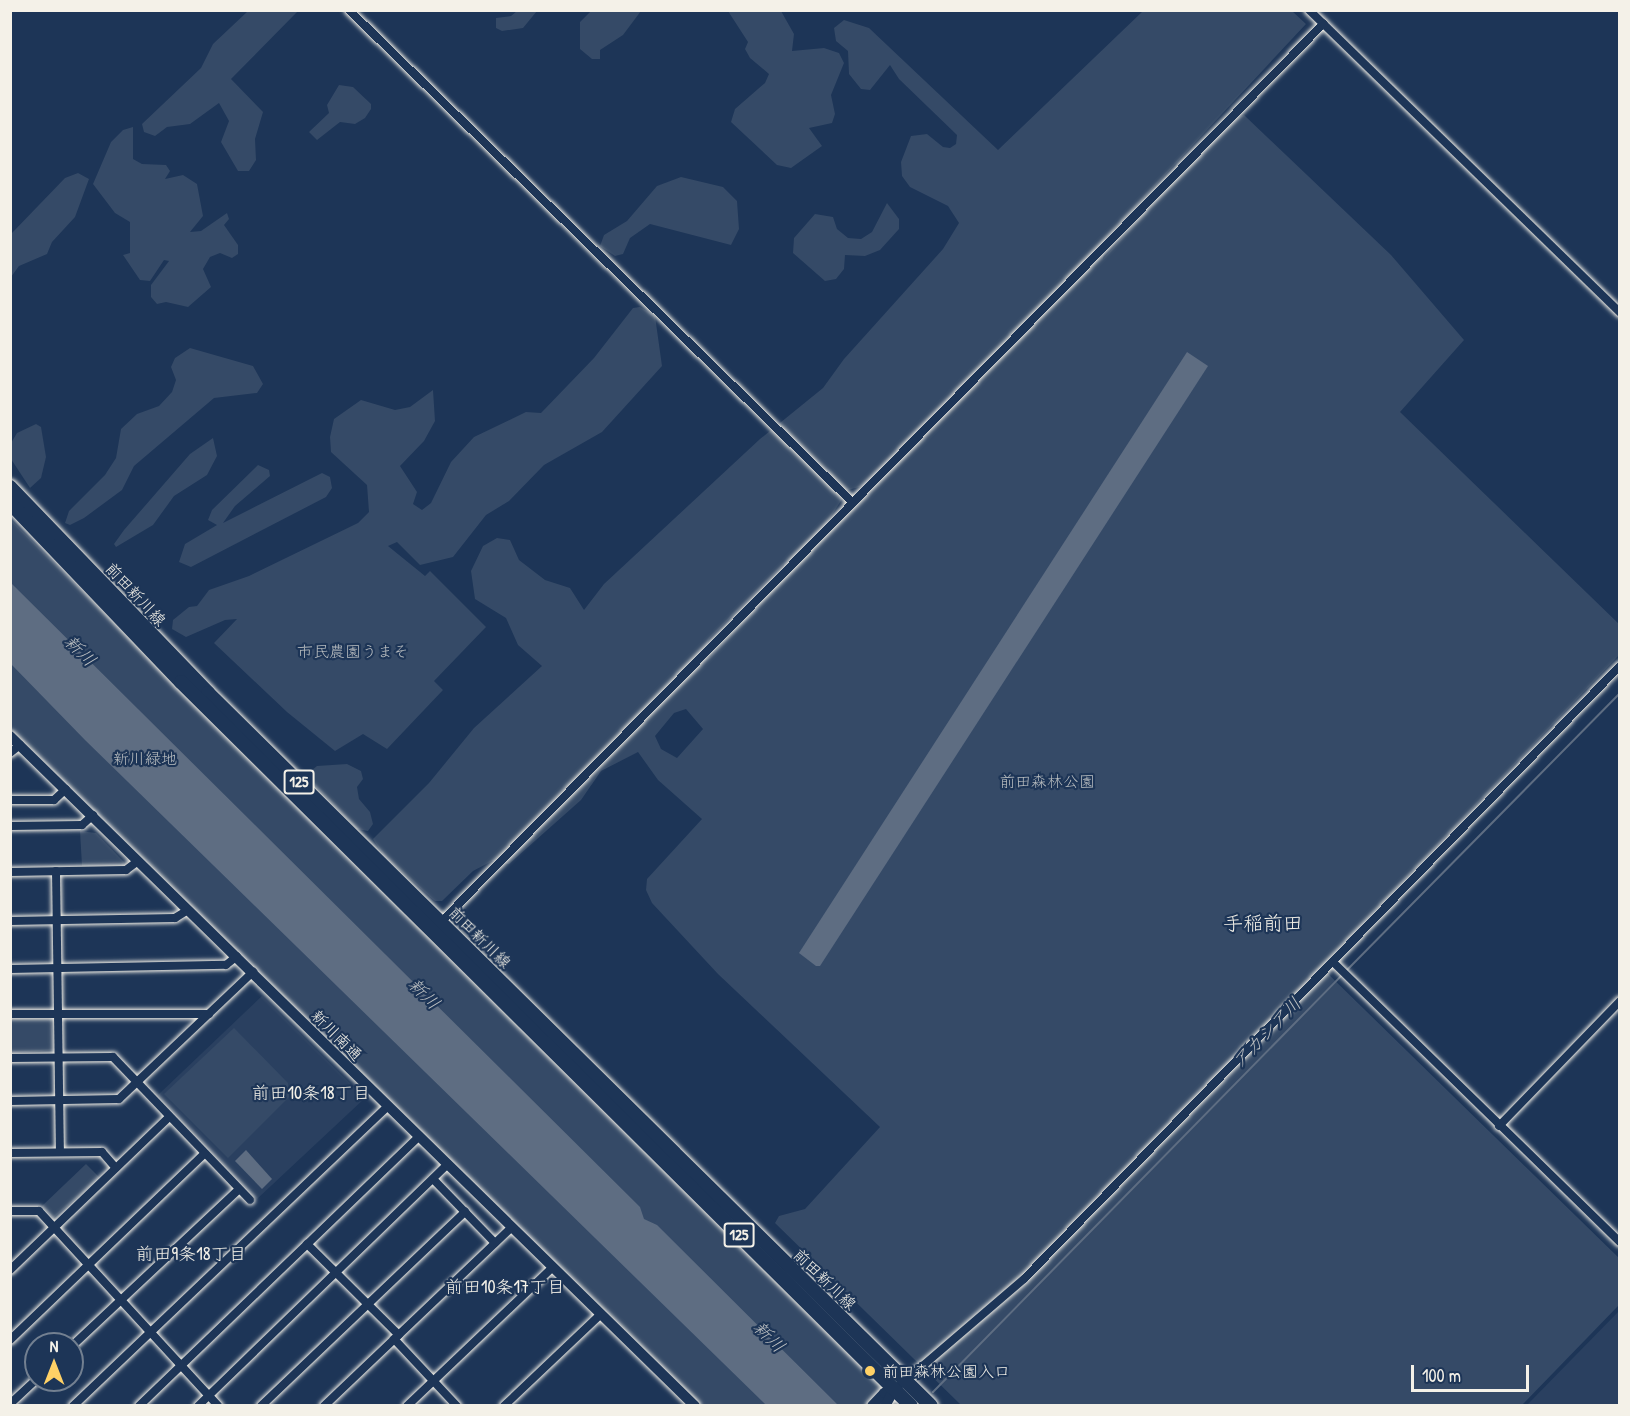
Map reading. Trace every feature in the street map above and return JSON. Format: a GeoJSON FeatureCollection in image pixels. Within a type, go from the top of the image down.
{"type":"FeatureCollection","features":[{"type":"Feature","properties":{"kind":"main road","name":"前田新川線"},"geometry":{"type":"LineString","coordinates":[[10,487],[888,1397],[911,1406]]}},
{"type":"Feature","properties":{"kind":"main road","name":"前田新川線"},"geometry":{"type":"LineString","coordinates":[[10,503],[181,682],[931,1406]]}},
{"type":"Feature","properties":{"kind":"street"},"geometry":{"type":"LineString","coordinates":[[349,10],[853,503]]}},
{"type":"Feature","properties":{"kind":"street"},"geometry":{"type":"LineString","coordinates":[[1309,10],[1620,312]]}},
{"type":"Feature","properties":{"kind":"street"},"geometry":{"type":"LineString","coordinates":[[437,927],[1323,24]]}},
{"type":"Feature","properties":{"kind":"street"},"geometry":{"type":"LineString","coordinates":[[872,1406],[888,1397],[905,1380],[1024,1280],[1335,964],[1620,666]]}},
{"type":"Feature","properties":{"kind":"street","name":"新川南通"},"geometry":{"type":"LineString","coordinates":[[10,736],[695,1406]]}},
{"type":"Feature","properties":{"kind":"street"},"geometry":{"type":"LineString","coordinates":[[10,753],[20,745]]}},
{"type":"Feature","properties":{"kind":"street"},"geometry":{"type":"LineString","coordinates":[[10,800],[54,800],[66,789]]}},
{"type":"Feature","properties":{"kind":"street"},"geometry":{"type":"LineString","coordinates":[[10,826],[77,825],[93,815]]}},
{"type":"Feature","properties":{"kind":"street"},"geometry":{"type":"LineString","coordinates":[[10,872],[126,870],[138,861]]}},
{"type":"Feature","properties":{"kind":"street"},"geometry":{"type":"LineString","coordinates":[[56,871],[60,1013],[60,1152]]}},
{"type":"Feature","properties":{"kind":"street"},"geometry":{"type":"LineString","coordinates":[[10,921],[175,918],[188,910]]}},
{"type":"Feature","properties":{"kind":"street"},"geometry":{"type":"LineString","coordinates":[[10,969],[226,965],[237,956]]}},
{"type":"Feature","properties":{"kind":"street"},"geometry":{"type":"LineString","coordinates":[[1335,964],[1620,1242]]}},
{"type":"Feature","properties":{"kind":"street"},"geometry":{"type":"LineString","coordinates":[[10,1101],[119,1099],[253,972]]}},
{"type":"Feature","properties":{"kind":"street"},"geometry":{"type":"LineString","coordinates":[[1499,1126],[1620,1001]]}},
{"type":"Feature","properties":{"kind":"street"},"geometry":{"type":"LineString","coordinates":[[10,1014],[208,1014]]}},
{"type":"Feature","properties":{"kind":"street"},"geometry":{"type":"LineString","coordinates":[[10,1058],[113,1057],[250,1200]]}},
{"type":"Feature","properties":{"kind":"street"},"geometry":{"type":"LineString","coordinates":[[73,1406],[388,1106]]}},
{"type":"Feature","properties":{"kind":"street"},"geometry":{"type":"LineString","coordinates":[[10,1270],[169,1117]]}},
{"type":"Feature","properties":{"kind":"street"},"geometry":{"type":"LineString","coordinates":[[139,1406],[419,1137]]}},
{"type":"Feature","properties":{"kind":"street"},"geometry":{"type":"LineString","coordinates":[[10,1153],[102,1152],[116,1168]]}},
{"type":"Feature","properties":{"kind":"street"},"geometry":{"type":"LineString","coordinates":[[10,1340],[204,1154]]}},
{"type":"Feature","properties":{"kind":"street"},"geometry":{"type":"LineString","coordinates":[[198,1406],[448,1164]]}},
{"type":"Feature","properties":{"kind":"street"},"geometry":{"type":"LineString","coordinates":[[433,1179],[495,1243]]}},
{"type":"Feature","properties":{"kind":"street"},"geometry":{"type":"LineString","coordinates":[[84,1336],[239,1189]]}},
{"type":"Feature","properties":{"kind":"street"},"geometry":{"type":"LineString","coordinates":[[10,1211],[39,1211],[123,1299],[149,1332],[218,1406]]}},
{"type":"Feature","properties":{"kind":"street"},"geometry":{"type":"LineString","coordinates":[[261,1406],[465,1212]]}},
{"type":"Feature","properties":{"kind":"street"},"geometry":{"type":"LineString","coordinates":[[324,1406],[512,1227]]}},
{"type":"Feature","properties":{"kind":"street"},"geometry":{"type":"LineString","coordinates":[[307,1244],[338,1271],[369,1303],[457,1406]]}},
{"type":"Feature","properties":{"kind":"street"},"geometry":{"type":"LineString","coordinates":[[407,1406],[553,1267]]}},
{"type":"Feature","properties":{"kind":"street"},"geometry":{"type":"LineString","coordinates":[[504,1406],[601,1314]]}},
{"type":"Feature","properties":{"kind":"street"},"geometry":{"type":"LineString","coordinates":[[10,1404],[24,1391]]}},
{"type":"Feature","properties":{"kind":"shaded area"},"geometry":{"type":"Polygon","coordinates":[[[262,996],[365,1098],[257,1199],[158,1095],[262,996]]]}},
{"type":"Feature","properties":{"kind":"shaded area"},"geometry":{"type":"Polygon","coordinates":[[[1619,1311],[1619,1405],[1527,1405],[1619,1311]]]}},
{"type":"Feature","properties":{"kind":"green space"},"geometry":{"type":"Polygon","coordinates":[[[248,11],[298,11],[231,79],[263,112],[255,139],[256,160],[249,171],[238,171],[221,142],[229,121],[219,103],[190,124],[167,127],[155,136],[144,132],[142,124],[201,68],[213,44],[248,11]]]}},
{"type":"Feature","properties":{"kind":"green space"},"geometry":{"type":"Polygon","coordinates":[[[517,11],[537,11],[523,28],[502,31],[496,28],[496,18],[511,16],[517,11]]]}},
{"type":"Feature","properties":{"kind":"green space"},"geometry":{"type":"Polygon","coordinates":[[[591,11],[641,11],[623,35],[600,50],[600,59],[592,59],[580,49],[580,22],[591,11]]]}},
{"type":"Feature","properties":{"kind":"green space"},"geometry":{"type":"Polygon","coordinates":[[[728,11],[781,11],[794,34],[792,51],[824,48],[839,53],[844,63],[831,95],[835,114],[832,123],[809,128],[822,146],[791,168],[777,165],[731,122],[735,109],[765,83],[769,74],[750,58],[745,49],[748,42],[728,11]]]}},
{"type":"Feature","properties":{"kind":"green space","name":"前田森林公園"},"geometry":{"type":"Polygon","coordinates":[[[1143,11],[1292,11],[1306,24],[1106,238],[1103,259],[1225,124],[1244,115],[1391,255],[1464,340],[1400,412],[1619,624],[1619,655],[1321,967],[1619,1258],[1619,1305],[1522,1405],[961,1405],[775,1223],[779,1216],[805,1209],[880,1127],[718,974],[652,903],[646,890],[647,879],[702,819],[658,780],[638,752],[601,771],[581,800],[509,864],[492,861],[473,871],[442,901],[435,901],[384,856],[373,839],[429,783],[474,728],[542,666],[518,645],[506,618],[475,599],[471,571],[483,546],[497,538],[510,540],[519,560],[545,580],[570,588],[584,610],[604,584],[760,439],[823,388],[844,359],[943,249],[959,223],[948,206],[910,187],[902,176],[901,162],[911,136],[927,134],[943,147],[950,148],[956,144],[957,135],[899,79],[890,65],[870,90],[861,89],[849,74],[848,51],[836,41],[834,28],[844,20],[869,28],[998,150],[1143,11]],[[873,478],[863,486],[848,490],[826,524],[873,478]],[[784,564],[709,639],[703,659],[710,657],[783,578],[784,564]],[[686,709],[674,713],[655,736],[661,749],[677,758],[703,729],[686,709]]]}},
{"type":"Feature","properties":{"kind":"green space"},"geometry":{"type":"Polygon","coordinates":[[[339,85],[353,87],[371,104],[371,109],[365,118],[355,124],[340,122],[317,140],[309,132],[329,113],[327,105],[339,85]]]}},
{"type":"Feature","properties":{"kind":"green space"},"geometry":{"type":"Polygon","coordinates":[[[133,127],[133,159],[142,164],[166,165],[170,171],[165,179],[183,175],[197,184],[203,216],[190,232],[201,231],[227,213],[229,219],[224,225],[238,245],[238,254],[232,258],[220,253],[210,257],[203,269],[211,287],[188,307],[166,302],[157,304],[151,297],[151,285],[169,261],[164,260],[150,281],[140,280],[123,255],[130,253],[130,222],[115,213],[93,184],[111,142],[123,130],[133,127]]]}},
{"type":"Feature","properties":{"kind":"green space"},"geometry":{"type":"Polygon","coordinates":[[[78,173],[89,179],[75,217],[52,242],[47,254],[19,266],[11,277],[11,234],[65,178],[78,173]]]}},
{"type":"Feature","properties":{"kind":"green space"},"geometry":{"type":"Polygon","coordinates":[[[681,177],[723,187],[737,201],[739,229],[731,245],[650,224],[630,238],[623,254],[615,256],[600,246],[604,235],[627,221],[657,186],[681,177]]]}},
{"type":"Feature","properties":{"kind":"green space"},"geometry":{"type":"Polygon","coordinates":[[[887,203],[899,219],[899,229],[880,250],[865,256],[845,255],[844,269],[836,279],[825,281],[793,253],[794,238],[815,214],[833,217],[837,229],[848,238],[861,239],[872,232],[887,203]]]}},
{"type":"Feature","properties":{"kind":"green space","name":"市民農園うまそ"},"geometry":{"type":"Polygon","coordinates":[[[640,307],[655,316],[662,366],[602,432],[544,465],[509,501],[486,515],[453,557],[420,565],[397,542],[388,546],[425,576],[430,571],[486,627],[434,681],[443,690],[387,749],[363,734],[335,751],[287,712],[214,643],[237,619],[225,620],[186,637],[172,629],[173,620],[189,607],[197,606],[209,590],[249,576],[358,523],[369,512],[367,485],[331,452],[330,437],[334,419],[361,400],[395,410],[410,407],[433,390],[435,421],[424,441],[400,466],[417,492],[413,504],[422,510],[431,503],[451,462],[474,437],[526,412],[541,413],[594,358],[633,308],[640,307]]]}},
{"type":"Feature","properties":{"kind":"green space"},"geometry":{"type":"Polygon","coordinates":[[[190,348],[253,366],[263,384],[257,393],[214,398],[134,466],[122,490],[84,518],[70,525],[65,523],[69,511],[105,475],[116,458],[121,429],[137,414],[159,406],[172,392],[176,380],[171,367],[175,358],[190,348]]]}},
{"type":"Feature","properties":{"kind":"green space"},"geometry":{"type":"Polygon","coordinates":[[[36,424],[41,427],[46,457],[41,478],[30,488],[11,459],[11,443],[17,433],[36,424]]]}},
{"type":"Feature","properties":{"kind":"green space"},"geometry":{"type":"Polygon","coordinates":[[[213,438],[217,456],[207,475],[174,496],[153,525],[116,547],[114,544],[124,530],[190,454],[213,438]]]}},
{"type":"Feature","properties":{"kind":"green space"},"geometry":{"type":"Polygon","coordinates":[[[258,465],[269,470],[270,476],[235,506],[223,523],[322,473],[330,477],[332,488],[326,497],[191,567],[179,562],[185,544],[217,525],[208,520],[212,510],[258,465]]]}},
{"type":"Feature","properties":{"kind":"green space","name":"新川緑地"},"geometry":{"type":"Polygon","coordinates":[[[10,519],[902,1405],[701,1405],[11,729],[10,519]]]}},
{"type":"Feature","properties":{"kind":"green space"},"geometry":{"type":"Polygon","coordinates":[[[347,764],[361,771],[363,779],[357,787],[359,799],[370,812],[373,824],[368,831],[357,829],[311,781],[312,770],[317,766],[347,764]]]}},
{"type":"Feature","properties":{"kind":"green space"},"geometry":{"type":"Polygon","coordinates":[[[80,831],[96,833],[124,862],[123,866],[82,866],[80,831]]]}},
{"type":"Feature","properties":{"kind":"green space"},"geometry":{"type":"Polygon","coordinates":[[[10,1019],[51,1019],[54,1050],[11,1053],[10,1019]]]}},
{"type":"Feature","properties":{"kind":"green space"},"geometry":{"type":"Polygon","coordinates":[[[234,1028],[288,1083],[289,1097],[228,1158],[164,1094],[234,1028]]]}},
{"type":"Feature","properties":{"kind":"green space"},"geometry":{"type":"Polygon","coordinates":[[[86,1164],[100,1178],[53,1218],[42,1206],[86,1164]]]}},
{"type":"Feature","properties":{"kind":"water"},"geometry":{"type":"Polygon","coordinates":[[[1187,352],[1208,366],[820,966],[816,966],[799,953],[1187,352]]]}},
{"type":"Feature","properties":{"kind":"water","name":"新川"},"geometry":{"type":"Polygon","coordinates":[[[11,583],[640,1207],[644,1219],[657,1225],[838,1405],[766,1405],[85,740],[11,664],[11,583]]]}},
{"type":"Feature","properties":{"kind":"water"},"geometry":{"type":"Polygon","coordinates":[[[246,1150],[272,1179],[262,1189],[235,1161],[246,1150]]]}},
{"type":"Feature","properties":{"kind":"waterway","name":"アカシア川"},"geometry":{"type":"LineString","coordinates":[[1346,971],[1620,693]]}},
{"type":"Feature","properties":{"kind":"waterway","name":"アカシア川"},"geometry":{"type":"LineString","coordinates":[[933,1392],[1342,975]]}},
{"type":"Feature","properties":{"kind":"place","name":"前田森林公園入口"},"geometry":{"type":"Point","coordinates":[870,1371]}},
{"type":"Feature","properties":{"kind":"district","name":"手稲前田"},"geometry":{"type":"Point","coordinates":[1263,922]}},
{"type":"Feature","properties":{"kind":"district","name":"前田10条18丁目"},"geometry":{"type":"Point","coordinates":[311,1093]}},
{"type":"Feature","properties":{"kind":"district","name":"前田9条18丁目"},"geometry":{"type":"Point","coordinates":[191,1254]}},
{"type":"Feature","properties":{"kind":"district","name":"前田10条17丁目"},"geometry":{"type":"Point","coordinates":[505,1287]}}]}
